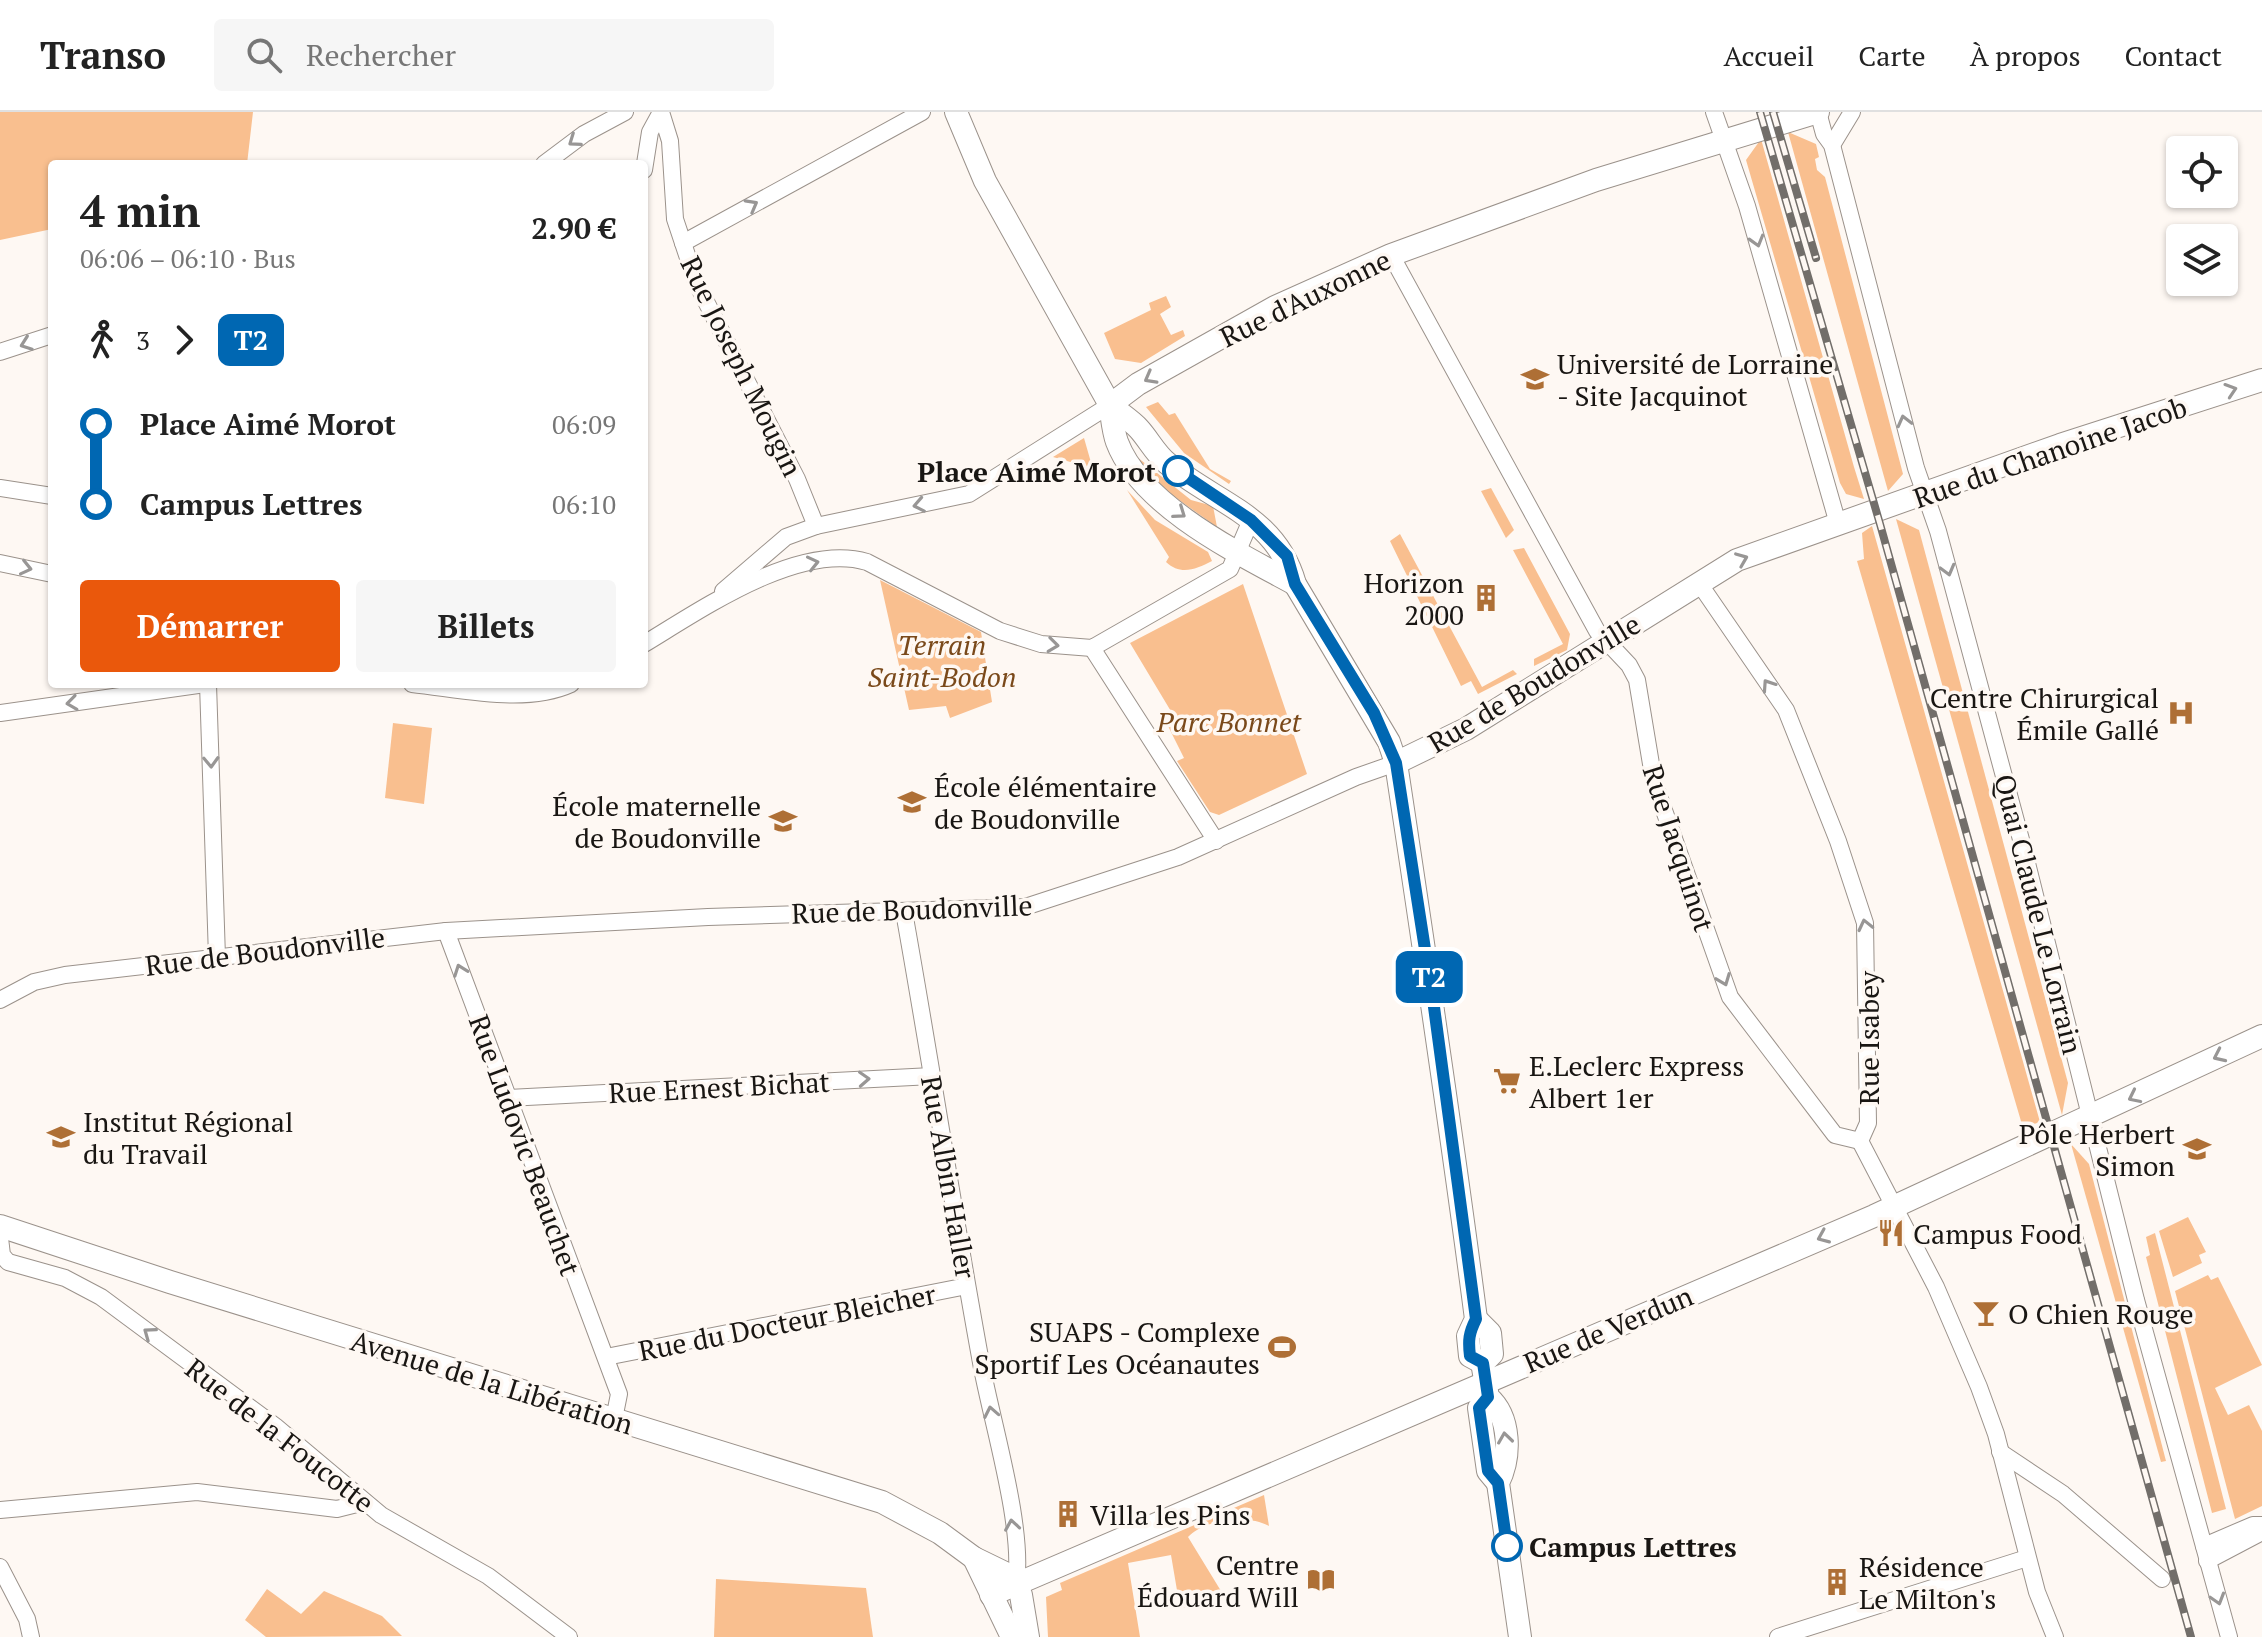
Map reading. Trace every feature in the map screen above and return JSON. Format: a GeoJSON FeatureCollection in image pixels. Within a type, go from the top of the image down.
{"type":"FeatureCollection","features":[{"type":"Feature","properties":{"kind":"main road"},"geometry":{"type":"LineString","coordinates":[[956,112],[985,181],[1110,405],[1117,442],[1147,489],[1237,552],[1295,584]]}},
{"type":"Feature","properties":{"kind":"main road","name":"Rue d'Auxonne"},"geometry":{"type":"LineString","coordinates":[[1110,405],[1138,384],[1193,356],[1275,307],[1391,255],[1596,180],[1818,112]]}},
{"type":"Feature","properties":{"kind":"main road","name":"Rue du Chanoine Jacob"},"geometry":{"type":"LineString","coordinates":[[1838,524],[1925,496],[2060,445],[2262,380]]}},
{"type":"Feature","properties":{"kind":"main road"},"geometry":{"type":"LineString","coordinates":[[1110,405],[1137,427],[1152,448],[1178,471],[1251,520],[1287,556],[1295,584],[1374,713],[1396,763],[1454,1146],[1476,1319],[1468,1336],[1470,1356],[1500,1407],[1508,1463],[1498,1483],[1520,1637]]}},
{"type":"Feature","properties":{"kind":"main road","name":"Rue de Boudonville"},"geometry":{"type":"LineString","coordinates":[[1396,763],[1466,729],[1737,560],[1838,524]]}},
{"type":"Feature","properties":{"kind":"main road","name":"Rue de Verdun"},"geometry":{"type":"LineString","coordinates":[[991,1595],[1337,1449],[1485,1380],[1894,1205],[2092,1117],[2262,1036]]}},
{"type":"Feature","properties":{"kind":"main road","name":"Avenue de la Libération"},"geometry":{"type":"LineString","coordinates":[[0,1226],[183,1287],[882,1502],[940,1533],[974,1558],[998,1567],[1016,1583]]}},
{"type":"Feature","properties":{"kind":"main road","name":"Avenue de la Libération"},"geometry":{"type":"LineString","coordinates":[[974,1558],[1012,1637]]}},
{"type":"Feature","properties":{"kind":"main road"},"geometry":{"type":"LineString","coordinates":[[1016,1583],[1028,1637]]}},
{"type":"Feature","properties":{"kind":"street"},"geometry":{"type":"LineString","coordinates":[[549,160],[584,134],[625,112]]}},
{"type":"Feature","properties":{"kind":"street"},"geometry":{"type":"LineString","coordinates":[[646,160],[650,132],[660,112]]}},
{"type":"Feature","properties":{"kind":"street","name":"Rue Joseph Mougin"},"geometry":{"type":"LineString","coordinates":[[660,112],[669,132],[675,219],[702,297],[797,479],[816,526]]}},
{"type":"Feature","properties":{"kind":"street"},"geometry":{"type":"LineString","coordinates":[[683,243],[922,112]]}},
{"type":"Feature","properties":{"kind":"street"},"geometry":{"type":"LineString","coordinates":[[1714,112],[1747,206],[1838,524]]}},
{"type":"Feature","properties":{"kind":"street","name":"Quai Claude Le Lorrain"},"geometry":{"type":"LineString","coordinates":[[1818,112],[1824,134],[1832,145],[1925,496],[2023,847],[2136,1300],[2229,1637]]}},
{"type":"Feature","properties":{"kind":"street"},"geometry":{"type":"LineString","coordinates":[[1832,145],[1852,112]]}},
{"type":"Feature","properties":{"kind":"street","name":"Rue Jacquinot"},"geometry":{"type":"LineString","coordinates":[[1391,255],[1605,644],[1629,665],[1637,680],[1654,782],[1730,997],[1835,1135],[1860,1141]]}},
{"type":"Feature","properties":{"kind":"street"},"geometry":{"type":"LineString","coordinates":[[0,352],[48,336]]}},
{"type":"Feature","properties":{"kind":"street","name":"Rue d'Auxonne"},"geometry":{"type":"LineString","coordinates":[[714,600],[766,551],[786,537],[816,526],[969,494],[1110,405]]}},
{"type":"Feature","properties":{"kind":"street"},"geometry":{"type":"LineString","coordinates":[[0,488],[48,495]]}},
{"type":"Feature","properties":{"kind":"street"},"geometry":{"type":"LineString","coordinates":[[648,641],[714,600],[775,573],[817,562],[857,559],[1000,631],[1041,644],[1092,648],[1230,569],[1251,520]]}},
{"type":"Feature","properties":{"kind":"street"},"geometry":{"type":"LineString","coordinates":[[766,551],[775,573]]}},
{"type":"Feature","properties":{"kind":"street"},"geometry":{"type":"LineString","coordinates":[[0,563],[48,573]]}},
{"type":"Feature","properties":{"kind":"street","name":"Rue Isabey"},"geometry":{"type":"LineString","coordinates":[[1699,583],[1786,710],[1838,841],[1865,923],[1868,1123],[1860,1141],[1936,1287],[1979,1387],[2000,1452],[2027,1558],[2055,1637]]}},
{"type":"Feature","properties":{"kind":"street"},"geometry":{"type":"LineString","coordinates":[[1092,648],[1216,841]]}},
{"type":"Feature","properties":{"kind":"street"},"geometry":{"type":"LineString","coordinates":[[0,713],[178,688]]}},
{"type":"Feature","properties":{"kind":"street"},"geometry":{"type":"LineString","coordinates":[[206,688],[217,957]]}},
{"type":"Feature","properties":{"kind":"street"},"geometry":{"type":"LineString","coordinates":[[450,688],[498,693],[560,688]]}},
{"type":"Feature","properties":{"kind":"street","name":"Rue de Boudonville"},"geometry":{"type":"LineString","coordinates":[[0,1000],[46,978],[446,931],[721,916],[1037,905],[1216,841],[1396,763]]}},
{"type":"Feature","properties":{"kind":"street","name":"Rue Albin Haller"},"geometry":{"type":"LineString","coordinates":[[904,912],[967,1286],[1007,1488],[1019,1567],[1016,1583]]}},
{"type":"Feature","properties":{"kind":"street","name":"Rue Ludovic Beauchet"},"geometry":{"type":"LineString","coordinates":[[446,931],[619,1394],[614,1419]]}},
{"type":"Feature","properties":{"kind":"street","name":"Rue Ernest Bichat"},"geometry":{"type":"LineString","coordinates":[[506,1098],[932,1076]]}},
{"type":"Feature","properties":{"kind":"street","name":"Rue de la Foucotte"},"geometry":{"type":"LineString","coordinates":[[0,1238],[2,1255],[8,1262],[65,1278],[101,1297],[275,1426],[365,1502],[405,1530],[488,1576],[569,1637]]}},
{"type":"Feature","properties":{"kind":"street","name":"Rue du Docteur Bleicher"},"geometry":{"type":"LineString","coordinates":[[606,1357],[967,1286]]}},
{"type":"Feature","properties":{"kind":"street"},"geometry":{"type":"LineString","coordinates":[[2000,1452],[2063,1494],[2162,1579]]}},
{"type":"Feature","properties":{"kind":"street"},"geometry":{"type":"LineString","coordinates":[[0,1510],[197,1492],[337,1509],[365,1502]]}},
{"type":"Feature","properties":{"kind":"street"},"geometry":{"type":"LineString","coordinates":[[2205,1554],[2253,1525],[2262,1525]]}},
{"type":"Feature","properties":{"kind":"street"},"geometry":{"type":"LineString","coordinates":[[2205,1554],[2262,1532]]}},
{"type":"Feature","properties":{"kind":"street"},"geometry":{"type":"LineString","coordinates":[[1778,1637],[2027,1558]]}},
{"type":"Feature","properties":{"kind":"street"},"geometry":{"type":"LineString","coordinates":[[0,1567],[27,1619],[31,1637]]}},
{"type":"Feature","properties":{"kind":"green space"},"geometry":{"type":"Polygon","coordinates":[[[0,112],[253,112],[247,160],[48,160],[48,230],[0,240],[0,112]]]}},
{"type":"Feature","properties":{"kind":"green space"},"geometry":{"type":"Polygon","coordinates":[[[1788,132],[1816,144],[1819,157],[1815,159],[1817,170],[1825,177],[1903,474],[1888,491],[1788,132]]]}},
{"type":"Feature","properties":{"kind":"green space"},"geometry":{"type":"Polygon","coordinates":[[[1761,139],[1864,499],[1846,494],[1840,483],[1746,160],[1761,139]]]}},
{"type":"Feature","properties":{"kind":"green space"},"geometry":{"type":"Polygon","coordinates":[[[1166,296],[1171,307],[1160,314],[1171,335],[1183,330],[1185,336],[1141,363],[1115,359],[1104,333],[1151,310],[1149,303],[1166,296]]]}},
{"type":"Feature","properties":{"kind":"green space"},"geometry":{"type":"Polygon","coordinates":[[[1158,402],[1169,415],[1175,413],[1210,469],[1231,481],[1229,484],[1184,453],[1146,407],[1158,402]]]}},
{"type":"Feature","properties":{"kind":"green space"},"geometry":{"type":"Polygon","coordinates":[[[1084,438],[1094,473],[1087,473],[1081,465],[1053,457],[1084,438]]]}},
{"type":"Feature","properties":{"kind":"green space"},"geometry":{"type":"Polygon","coordinates":[[[1137,457],[1191,500],[1213,506],[1217,527],[1151,480],[1137,457]]]}},
{"type":"Feature","properties":{"kind":"green space"},"geometry":{"type":"Polygon","coordinates":[[[1491,488],[1514,530],[1506,538],[1481,491],[1491,488]]]}},
{"type":"Feature","properties":{"kind":"green space"},"geometry":{"type":"Polygon","coordinates":[[[1127,490],[1155,520],[1208,552],[1212,561],[1183,570],[1166,562],[1169,557],[1127,490]]]}},
{"type":"Feature","properties":{"kind":"green space"},"geometry":{"type":"Polygon","coordinates":[[[1896,519],[1919,530],[2068,1083],[2062,1115],[1896,519]]]}},
{"type":"Feature","properties":{"kind":"green space"},"geometry":{"type":"Polygon","coordinates":[[[1872,526],[2040,1122],[2023,1128],[1857,561],[1864,559],[1862,533],[1872,526]]]}},
{"type":"Feature","properties":{"kind":"green space"},"geometry":{"type":"Polygon","coordinates":[[[1400,534],[1482,687],[1513,670],[1517,674],[1478,694],[1471,681],[1461,686],[1390,541],[1400,534]]]}},
{"type":"Feature","properties":{"kind":"green space"},"geometry":{"type":"Polygon","coordinates":[[[1524,548],[1570,634],[1567,650],[1534,666],[1534,659],[1563,644],[1513,550],[1524,548]]]}},
{"type":"Feature","properties":{"kind":"green space","name":"Terrain Saint-Bodon"},"geometry":{"type":"Polygon","coordinates":[[[880,580],[981,632],[992,702],[950,718],[946,706],[909,710],[880,580]]]}},
{"type":"Feature","properties":{"kind":"green space","name":"Parc Bonnet"},"geometry":{"type":"Polygon","coordinates":[[[1243,584],[1307,774],[1219,815],[1210,812],[1177,761],[1184,758],[1164,718],[1172,713],[1130,643],[1243,584]]]}},
{"type":"Feature","properties":{"kind":"green space"},"geometry":{"type":"Polygon","coordinates":[[[393,723],[432,728],[424,804],[385,798],[393,723]]]}},
{"type":"Feature","properties":{"kind":"green space"},"geometry":{"type":"Polygon","coordinates":[[[2071,1144],[2089,1164],[2166,1461],[2161,1462],[2071,1144]]]}},
{"type":"Feature","properties":{"kind":"green space"},"geometry":{"type":"Polygon","coordinates":[[[2188,1217],[2206,1252],[2199,1255],[2202,1263],[2173,1277],[2159,1231],[2188,1217]]]}},
{"type":"Feature","properties":{"kind":"green space"},"geometry":{"type":"Polygon","coordinates":[[[2155,1233],[2226,1509],[2212,1513],[2146,1257],[2150,1255],[2146,1237],[2155,1233]]]}},
{"type":"Feature","properties":{"kind":"green space"},"geometry":{"type":"Polygon","coordinates":[[[2208,1275],[2211,1280],[2218,1277],[2262,1365],[2215,1388],[2228,1415],[2249,1405],[2262,1431],[2262,1506],[2235,1519],[2175,1291],[2208,1275]]]}},
{"type":"Feature","properties":{"kind":"green space"},"geometry":{"type":"Polygon","coordinates":[[[1264,1495],[1269,1526],[1250,1520],[1227,1520],[1205,1526],[1188,1537],[1221,1591],[1223,1602],[1180,1608],[1171,1555],[1128,1563],[1140,1637],[1048,1637],[1046,1597],[1062,1590],[1060,1583],[1264,1495]]]}},
{"type":"Feature","properties":{"kind":"green space"},"geometry":{"type":"Polygon","coordinates":[[[716,1579],[866,1588],[873,1637],[714,1637],[716,1579]]]}},
{"type":"Feature","properties":{"kind":"green space"},"geometry":{"type":"Polygon","coordinates":[[[267,1589],[301,1614],[324,1591],[382,1616],[402,1636],[266,1637],[245,1620],[267,1589]]]}},
{"type":"Feature","properties":{"kind":"railway"},"geometry":{"type":"LineString","coordinates":[[1760,112],[1880,524],[2191,1637]]}},
{"type":"Feature","properties":{"kind":"railway"},"geometry":{"type":"LineString","coordinates":[[1773,112],[1816,258]]}},
{"type":"Feature","properties":{"kind":"bus line","name":"T2"},"geometry":{"type":"LineString","coordinates":[[1178,471],[1251,520],[1287,556],[1295,584],[1374,713],[1396,763],[1476,1319],[1468,1336],[1469,1349],[1470,1356],[1483,1363],[1488,1397],[1479,1408],[1488,1471],[1498,1483],[1507,1546]]}},
{"type":"Feature","properties":{"kind":"place","name":"Université de Lorraine - Site Jacquinot"},"geometry":{"type":"Point","coordinates":[1535,379]}},
{"type":"Feature","properties":{"kind":"place","name":"Place Aimé Morot"},"geometry":{"type":"Point","coordinates":[1178,471]}},
{"type":"Feature","properties":{"kind":"place","name":"Horizon 2000"},"geometry":{"type":"Point","coordinates":[1486,598]}},
{"type":"Feature","properties":{"kind":"place","name":"Centre Chirurgical Émile Gallé"},"geometry":{"type":"Point","coordinates":[2181,713]}},
{"type":"Feature","properties":{"kind":"place","name":"École élémentaire de Boudonville"},"geometry":{"type":"Point","coordinates":[912,802]}},
{"type":"Feature","properties":{"kind":"place","name":"École maternelle de Boudonville"},"geometry":{"type":"Point","coordinates":[783,821]}},
{"type":"Feature","properties":{"kind":"place","name":"E.Leclerc Express Albert 1er"},"geometry":{"type":"Point","coordinates":[1507,1081]}},
{"type":"Feature","properties":{"kind":"place","name":"Institut Régional du Travail"},"geometry":{"type":"Point","coordinates":[61,1137]}},
{"type":"Feature","properties":{"kind":"place","name":"Pôle Herbert Simon"},"geometry":{"type":"Point","coordinates":[2197,1149]}},
{"type":"Feature","properties":{"kind":"place","name":"Campus Food"},"geometry":{"type":"Point","coordinates":[1891,1233]}},
{"type":"Feature","properties":{"kind":"place","name":"O Chien Rouge"},"geometry":{"type":"Point","coordinates":[1986,1313]}},
{"type":"Feature","properties":{"kind":"place","name":"SUAPS - Complexe Sportif Les Océanautes"},"geometry":{"type":"Point","coordinates":[1282,1347]}},
{"type":"Feature","properties":{"kind":"place","name":"Villa les Pins"},"geometry":{"type":"Point","coordinates":[1068,1514]}},
{"type":"Feature","properties":{"kind":"place","name":"Campus Lettres"},"geometry":{"type":"Point","coordinates":[1507,1546]}},
{"type":"Feature","properties":{"kind":"place","name":"Centre Édouard Will"},"geometry":{"type":"Point","coordinates":[1321,1580]}},
{"type":"Feature","properties":{"kind":"place","name":"Résidence Le Milton's"},"geometry":{"type":"Point","coordinates":[1837,1582]}}]}
